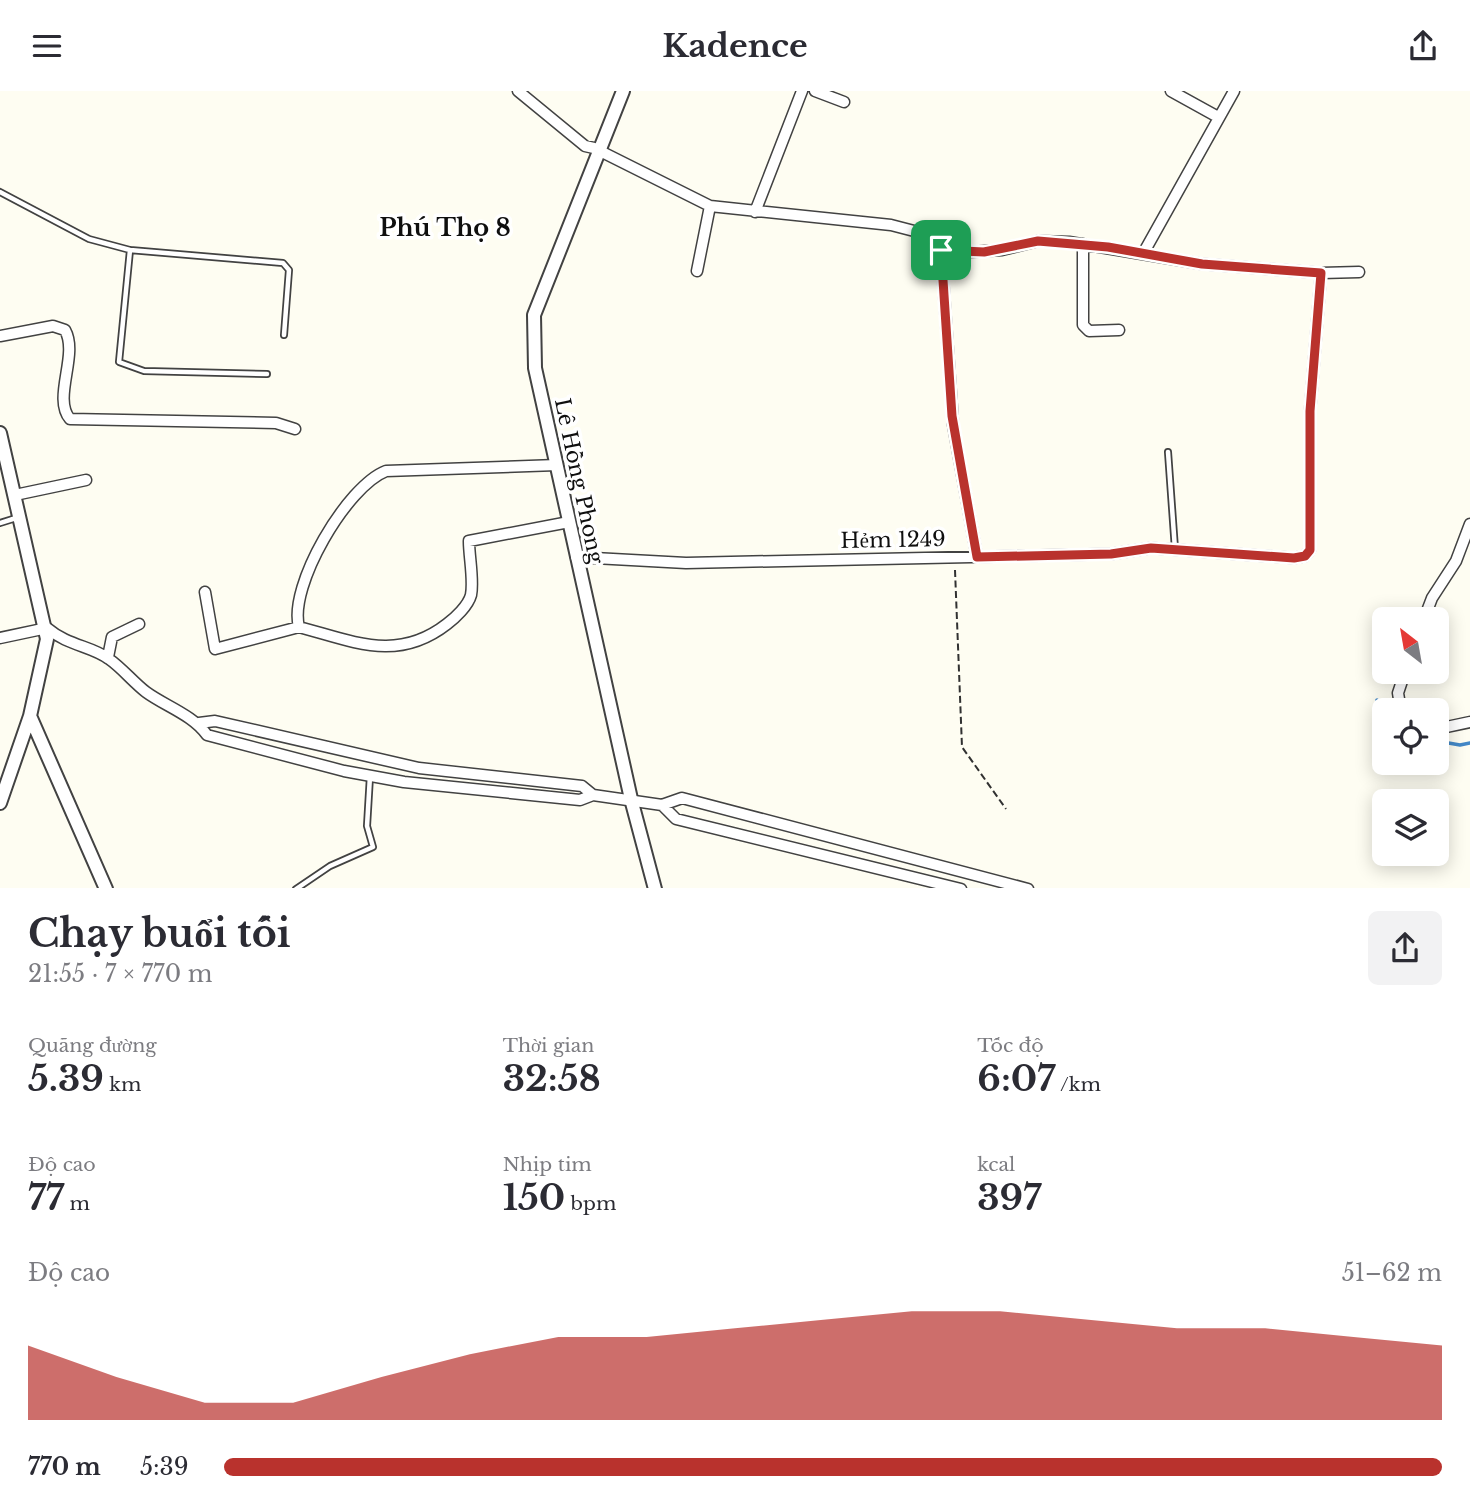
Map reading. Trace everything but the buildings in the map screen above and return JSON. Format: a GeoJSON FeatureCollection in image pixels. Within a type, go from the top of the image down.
{"type":"FeatureCollection","features":[{"type":"Feature","properties":{"kind":"street"},"geometry":{"type":"LineString","coordinates":[[518,91],[576,140],[710,206],[891,225],[924,236],[941,250],[984,252],[1038,241],[1144,252],[1202,264],[1321,273],[1359,272]]}},
{"type":"Feature","properties":{"kind":"street","name":"Lê Hồng Phong"},"geometry":{"type":"LineString","coordinates":[[623,91],[534,315],[535,369],[631,799],[655,888]]}},
{"type":"Feature","properties":{"kind":"street"},"geometry":{"type":"LineString","coordinates":[[755,212],[802,91]]}},
{"type":"Feature","properties":{"kind":"street"},"geometry":{"type":"LineString","coordinates":[[815,91],[844,103]]}},
{"type":"Feature","properties":{"kind":"street"},"geometry":{"type":"LineString","coordinates":[[1171,91],[1218,117]]}},
{"type":"Feature","properties":{"kind":"street"},"geometry":{"type":"LineString","coordinates":[[1144,252],[1234,91]]}},
{"type":"Feature","properties":{"kind":"street"},"geometry":{"type":"LineString","coordinates":[[697,271],[710,206]]}},
{"type":"Feature","properties":{"kind":"street"},"geometry":{"type":"LineString","coordinates":[[1083,244],[1083,325],[1089,331],[1119,330]]}},
{"type":"Feature","properties":{"kind":"street"},"geometry":{"type":"LineString","coordinates":[[941,250],[952,416],[977,557]]}},
{"type":"Feature","properties":{"kind":"street","name":"Hẻm 1249"},"geometry":{"type":"LineString","coordinates":[[576,557],[686,563],[1111,554],[1151,548],[1294,558],[1305,556],[1310,550],[1310,411],[1321,273]]}},
{"type":"Feature","properties":{"kind":"street"},"geometry":{"type":"LineString","coordinates":[[0,336],[54,326],[65,330],[70,342],[64,406],[70,419],[276,423],[295,429]]}},
{"type":"Feature","properties":{"kind":"street"},"geometry":{"type":"LineString","coordinates":[[0,433],[47,628],[44,666],[0,803]]}},
{"type":"Feature","properties":{"kind":"street"},"geometry":{"type":"LineString","coordinates":[[299,627],[296,604],[309,563],[332,525],[375,475],[386,471],[556,465]]}},
{"type":"Feature","properties":{"kind":"street"},"geometry":{"type":"LineString","coordinates":[[15,495],[86,479]]}},
{"type":"Feature","properties":{"kind":"street"},"geometry":{"type":"LineString","coordinates":[[205,592],[215,649],[299,627],[374,646],[414,644],[435,634],[456,617],[471,596],[469,541],[569,522]]}},
{"type":"Feature","properties":{"kind":"street"},"geometry":{"type":"LineString","coordinates":[[1429,607],[1456,561],[1470,524]]}},
{"type":"Feature","properties":{"kind":"street"},"geometry":{"type":"LineString","coordinates":[[108,657],[113,637],[139,624]]}},
{"type":"Feature","properties":{"kind":"street"},"geometry":{"type":"LineString","coordinates":[[0,638],[47,628],[70,644],[108,657],[143,690],[171,709],[199,723],[207,735],[370,776],[462,790],[580,800],[593,795],[662,805],[682,798],[1028,888]]}},
{"type":"Feature","properties":{"kind":"street"},"geometry":{"type":"LineString","coordinates":[[30,716],[106,888]]}},
{"type":"Feature","properties":{"kind":"street"},"geometry":{"type":"LineString","coordinates":[[199,723],[215,720],[372,759],[466,774],[582,786],[593,795]]}},
{"type":"Feature","properties":{"kind":"street"},"geometry":{"type":"LineString","coordinates":[[1449,726],[1470,722]]}},
{"type":"Feature","properties":{"kind":"street"},"geometry":{"type":"LineString","coordinates":[[370,776],[372,759]]}},
{"type":"Feature","properties":{"kind":"street"},"geometry":{"type":"LineString","coordinates":[[662,805],[676,819],[961,888]]}},
{"type":"Feature","properties":{"kind":"street"},"geometry":{"type":"LineString","coordinates":[[865,865],[868,847]]}},
{"type":"Feature","properties":{"kind":"lane"},"geometry":{"type":"LineString","coordinates":[[0,192],[89,239],[130,250],[284,263],[289,270],[284,335]]}},
{"type":"Feature","properties":{"kind":"lane"},"geometry":{"type":"LineString","coordinates":[[130,250],[118,362],[144,371],[267,374]]}},
{"type":"Feature","properties":{"kind":"lane"},"geometry":{"type":"LineString","coordinates":[[1168,452],[1175,550]]}},
{"type":"Feature","properties":{"kind":"lane"},"geometry":{"type":"LineString","coordinates":[[0,523],[20,516]]}},
{"type":"Feature","properties":{"kind":"lane"},"geometry":{"type":"LineString","coordinates":[[296,888],[330,866],[373,847],[367,826],[370,776]]}},
{"type":"Feature","properties":{"kind":"path"},"geometry":{"type":"LineString","coordinates":[[955,558],[959,734],[966,755],[1006,809]]}},
{"type":"Feature","properties":{"kind":"waterway"},"geometry":{"type":"LineString","coordinates":[[1449,743],[1470,743]]}},
{"type":"Feature","properties":{"kind":"district","name":"Phú Thọ 8"},"geometry":{"type":"Point","coordinates":[445,227]}},
{"type":"Feature","properties":{"kind":"route"},"geometry":{"type":"LineString","coordinates":[[1038,241],[1069,242],[1144,252],[1202,264],[1321,273],[1310,411],[1310,550],[1305,556],[1294,558],[1151,548],[1111,554],[977,557],[952,416],[941,250],[956,253],[984,252],[1038,241]]}}]}
